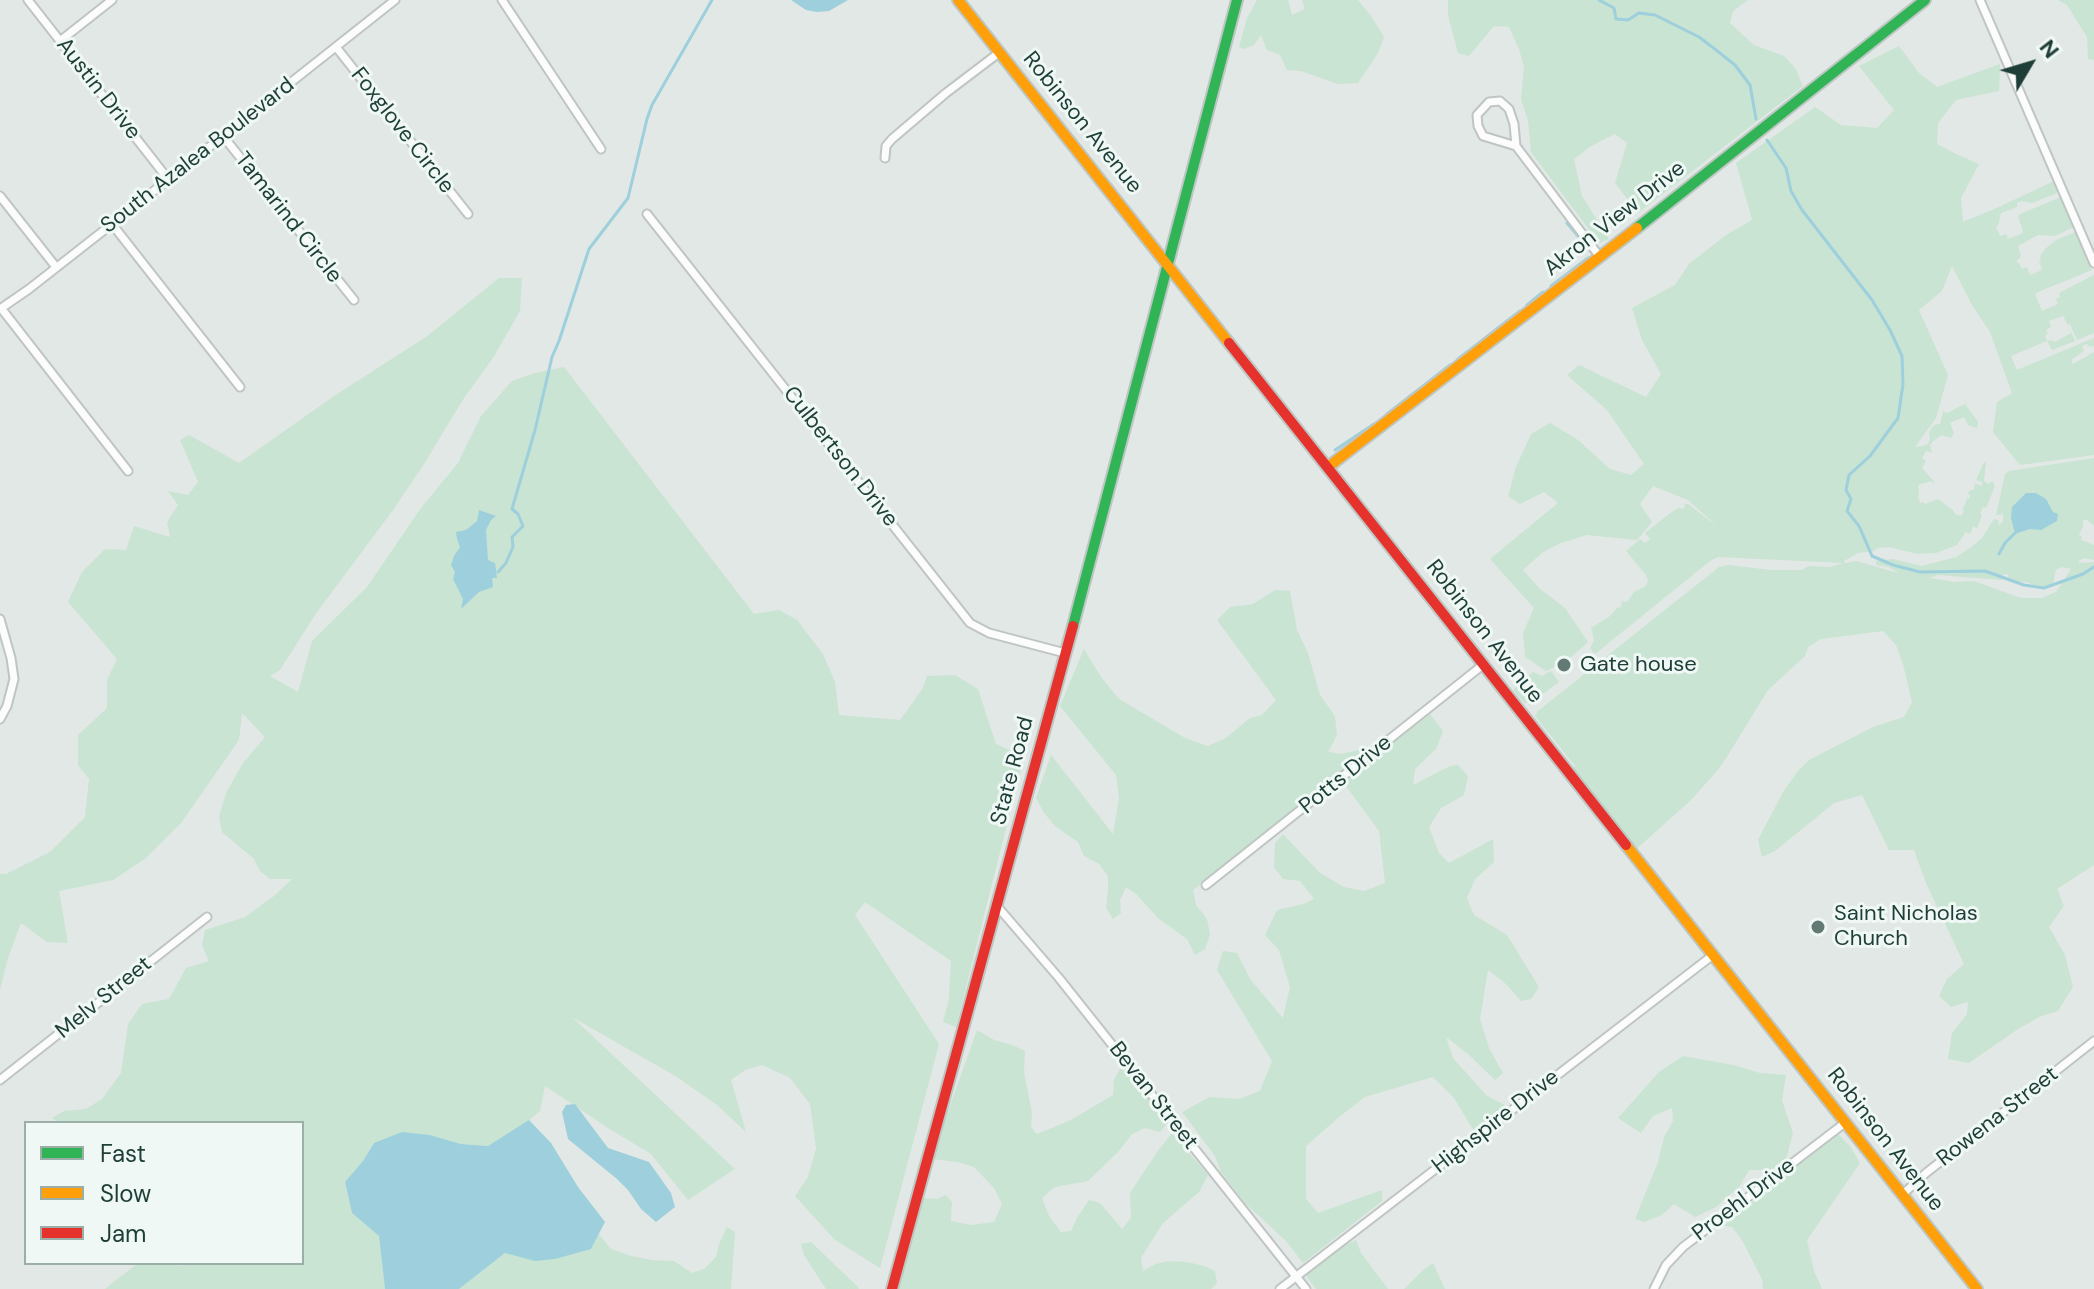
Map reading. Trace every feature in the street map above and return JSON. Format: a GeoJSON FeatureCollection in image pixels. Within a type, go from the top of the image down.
{"type":"FeatureCollection","features":[{"type":"Feature","properties":{"kind":"street","name":"Austin Drive"},"geometry":{"type":"LineString","coordinates":[[28,0],[168,179]]}},
{"type":"Feature","properties":{"kind":"street"},"geometry":{"type":"LineString","coordinates":[[60,41],[112,0]]}},
{"type":"Feature","properties":{"kind":"street","name":"South Azalea Boulevard"},"geometry":{"type":"LineString","coordinates":[[0,308],[112,224],[395,0]]}},
{"type":"Feature","properties":{"kind":"street"},"geometry":{"type":"LineString","coordinates":[[502,0],[601,149]]}},
{"type":"Feature","properties":{"kind":"street","name":"Robinson Avenue"},"geometry":{"type":"LineString","coordinates":[[958,0],[1977,1289]]}},
{"type":"Feature","properties":{"kind":"street","name":"State Road"},"geometry":{"type":"LineString","coordinates":[[892,1289],[1065,653],[1237,0]]}},
{"type":"Feature","properties":{"kind":"street","name":"Akron View Drive"},"geometry":{"type":"LineString","coordinates":[[1328,467],[1925,0]]}},
{"type":"Feature","properties":{"kind":"street"},"geometry":{"type":"LineString","coordinates":[[1980,0],[2094,263]]}},
{"type":"Feature","properties":{"kind":"street","name":"Foxglove Circle"},"geometry":{"type":"LineString","coordinates":[[336,47],[468,214]]}},
{"type":"Feature","properties":{"kind":"street"},"geometry":{"type":"LineString","coordinates":[[885,158],[886,146],[892,139],[1000,52]]}},
{"type":"Feature","properties":{"kind":"street"},"geometry":{"type":"LineString","coordinates":[[1516,146],[1483,136],[1477,115],[1489,102],[1500,101],[1509,109],[1516,146],[1600,257]]}},
{"type":"Feature","properties":{"kind":"street","name":"Tamarind Circle"},"geometry":{"type":"LineString","coordinates":[[223,136],[354,300]]}},
{"type":"Feature","properties":{"kind":"street"},"geometry":{"type":"LineString","coordinates":[[0,196],[56,267]]}},
{"type":"Feature","properties":{"kind":"street","name":"Culbertson Drive"},"geometry":{"type":"LineString","coordinates":[[647,214],[970,623],[989,633],[1065,653]]}},
{"type":"Feature","properties":{"kind":"street"},"geometry":{"type":"LineString","coordinates":[[112,224],[240,387]]}},
{"type":"Feature","properties":{"kind":"street"},"geometry":{"type":"LineString","coordinates":[[0,308],[128,471]]}},
{"type":"Feature","properties":{"kind":"street"},"geometry":{"type":"LineString","coordinates":[[0,619],[14,679],[0,719]]}},
{"type":"Feature","properties":{"kind":"street","name":"Potts Drive"},"geometry":{"type":"LineString","coordinates":[[1206,885],[1484,664]]}},
{"type":"Feature","properties":{"kind":"street","name":"Bevan Street"},"geometry":{"type":"LineString","coordinates":[[997,906],[1059,978],[1306,1289]]}},
{"type":"Feature","properties":{"kind":"street","name":"Melv Street"},"geometry":{"type":"LineString","coordinates":[[0,1080],[207,917]]}},
{"type":"Feature","properties":{"kind":"street","name":"Highspire Drive"},"geometry":{"type":"LineString","coordinates":[[1280,1289],[1713,955]]}},
{"type":"Feature","properties":{"kind":"street","name":"Rowena Street"},"geometry":{"type":"LineString","coordinates":[[1903,1194],[2094,1041]]}},
{"type":"Feature","properties":{"kind":"street","name":"Proehl Drive"},"geometry":{"type":"LineString","coordinates":[[1654,1289],[1666,1265],[1683,1247],[1846,1122]]}},
{"type":"Feature","properties":{"kind":"green space"},"geometry":{"type":"Polygon","coordinates":[[[1257,0],[1288,0],[1292,15],[1305,9],[1302,0],[1358,0],[1384,37],[1378,53],[1358,83],[1338,84],[1301,71],[1287,70],[1280,55],[1267,50],[1261,35],[1254,45],[1244,49],[1239,47],[1247,18],[1257,0]]]}},
{"type":"Feature","properties":{"kind":"green space"},"geometry":{"type":"Polygon","coordinates":[[[1448,0],[1748,0],[1733,11],[1730,23],[1754,45],[1784,56],[1796,69],[1803,86],[1638,213],[1615,183],[1627,143],[1615,134],[1574,159],[1582,196],[1609,239],[1599,243],[1531,152],[1528,121],[1521,99],[1524,67],[1509,27],[1494,26],[1469,56],[1458,53],[1448,15],[1448,0]]]}},
{"type":"Feature","properties":{"kind":"green space"},"geometry":{"type":"Polygon","coordinates":[[[2058,0],[2094,0],[2094,60],[2088,59],[2087,37],[2067,5],[2058,0]]]}},
{"type":"Feature","properties":{"kind":"green space"},"geometry":{"type":"Polygon","coordinates":[[[1899,46],[1919,73],[1937,87],[2000,64],[1999,91],[1956,100],[1938,123],[1937,144],[1979,164],[1961,198],[1963,222],[2054,181],[2057,193],[2032,203],[2017,203],[2017,207],[2001,213],[1996,227],[2000,236],[2006,234],[2008,239],[2021,234],[2020,214],[2061,197],[2074,227],[2055,236],[2038,235],[2018,246],[2021,256],[2016,262],[2022,269],[2027,267],[2030,275],[2042,270],[2039,261],[2045,249],[2056,240],[2076,232],[2092,270],[2035,294],[2042,311],[2058,304],[2056,299],[2060,297],[2059,293],[2094,275],[2094,333],[2077,340],[2063,316],[2049,321],[2051,327],[2046,330],[2047,341],[2011,356],[2017,370],[2094,338],[2094,346],[2082,346],[2084,351],[2071,360],[2073,364],[2094,352],[2094,455],[2020,465],[1993,432],[1997,402],[2012,393],[1990,332],[1952,266],[1942,291],[1919,310],[1948,375],[1936,418],[1915,447],[1928,444],[1929,432],[1934,425],[1940,424],[1943,411],[1947,413],[1965,404],[1978,422],[1977,428],[1968,425],[1964,417],[1950,423],[1954,433],[1951,438],[1942,435],[1933,441],[1930,445],[1932,453],[1926,451],[1922,458],[1926,461],[1922,468],[1935,483],[1918,485],[1918,497],[1920,503],[1925,504],[1938,499],[1961,516],[1966,498],[1969,499],[1969,491],[1974,490],[1975,483],[1981,486],[1983,482],[1976,480],[1984,462],[1984,481],[1989,484],[1992,481],[1995,486],[1986,508],[1983,507],[1980,514],[1977,528],[1973,526],[1970,534],[1966,532],[1957,545],[1936,553],[1917,554],[1889,547],[1877,548],[1844,561],[1856,561],[1898,573],[1889,567],[1876,565],[1876,561],[1892,559],[1922,566],[1956,557],[1982,538],[1994,519],[1998,520],[1999,525],[2003,522],[2003,514],[1996,515],[2005,474],[2009,471],[2094,458],[2094,526],[2083,520],[2079,535],[2081,540],[2094,545],[2094,560],[2085,558],[2078,563],[2094,562],[2094,865],[2057,889],[2064,906],[2049,927],[2065,955],[2073,987],[2058,1011],[2041,1016],[2018,1029],[1969,1063],[1948,1059],[1952,1033],[1967,1014],[1968,1002],[1951,1007],[1939,996],[1947,979],[1964,964],[1914,850],[1889,850],[1862,795],[1834,803],[1775,851],[1762,857],[1758,840],[1783,792],[1809,760],[1873,727],[1904,717],[1912,702],[1903,664],[1896,645],[1883,631],[1821,639],[1808,647],[1805,656],[1768,690],[1716,772],[1692,799],[1632,853],[1568,772],[1575,766],[1535,716],[1719,567],[1802,570],[1809,566],[1830,567],[1843,563],[1718,557],[1595,654],[1590,648],[1594,640],[1591,628],[1621,607],[1622,601],[1627,602],[1648,581],[1626,551],[1640,539],[1645,543],[1650,539],[1645,533],[1673,511],[1684,509],[1685,504],[1718,527],[1688,500],[1653,486],[1640,504],[1652,522],[1637,540],[1587,535],[1543,552],[1523,570],[1540,589],[1565,608],[1588,642],[1567,661],[1546,671],[1525,657],[1523,633],[1534,608],[1490,559],[1558,503],[1544,492],[1520,504],[1508,496],[1516,467],[1531,434],[1550,423],[1578,440],[1610,469],[1631,475],[1644,464],[1607,410],[1567,375],[1579,365],[1646,397],[1661,374],[1642,340],[1632,308],[1675,285],[1689,264],[1726,235],[1752,220],[1736,163],[1815,107],[1841,125],[1877,128],[1894,110],[1859,66],[1899,46]],[[2057,569],[2053,586],[2039,588],[2027,582],[2009,582],[2008,574],[2001,575],[2002,580],[1938,575],[1930,578],[1974,581],[2021,598],[2042,598],[2056,592],[2071,569],[2057,569]]]}},
{"type":"Feature","properties":{"kind":"green space"},"geometry":{"type":"Polygon","coordinates":[[[499,278],[522,278],[520,311],[493,358],[393,510],[317,612],[280,670],[270,676],[298,692],[312,641],[367,587],[421,508],[458,463],[481,416],[512,381],[564,367],[754,614],[779,610],[797,620],[823,654],[835,682],[839,715],[900,720],[923,688],[927,676],[955,675],[978,689],[996,744],[1024,757],[956,1027],[943,1022],[949,998],[951,961],[865,902],[855,915],[939,1044],[880,1268],[835,1240],[795,1196],[808,1177],[816,1148],[810,1104],[790,1078],[762,1065],[745,1070],[731,1080],[746,1132],[717,1105],[677,1077],[572,1017],[735,1169],[688,1200],[651,1154],[545,1086],[540,1111],[521,1127],[488,1146],[461,1144],[430,1135],[374,1143],[345,1183],[352,1213],[379,1236],[385,1289],[105,1289],[135,1265],[304,1265],[304,1121],[57,1121],[52,1118],[64,1111],[86,1109],[102,1099],[121,1073],[128,1024],[142,1004],[169,999],[186,968],[209,961],[202,945],[205,930],[245,917],[292,879],[270,879],[260,871],[254,859],[222,832],[219,817],[226,793],[243,763],[265,737],[242,713],[239,740],[181,823],[146,858],[113,880],[59,891],[68,943],[47,942],[21,923],[0,990],[0,874],[6,874],[50,852],[85,817],[89,779],[78,765],[78,735],[107,708],[107,680],[117,659],[68,602],[82,572],[105,549],[126,550],[134,526],[170,537],[167,522],[178,505],[168,491],[188,495],[198,482],[180,440],[189,435],[239,463],[334,396],[426,337],[499,278]]]}},
{"type":"Feature","properties":{"kind":"green space"},"geometry":{"type":"Polygon","coordinates":[[[2069,327],[2075,341],[2052,350],[2047,341],[2055,342],[2071,333],[2069,327]]]}},
{"type":"Feature","properties":{"kind":"green space"},"geometry":{"type":"Polygon","coordinates":[[[1275,590],[1290,591],[1297,630],[1308,653],[1320,695],[1335,716],[1337,735],[1328,752],[1342,754],[1375,746],[1193,890],[1196,905],[1207,919],[1210,935],[1205,949],[1195,955],[1187,939],[1158,918],[1126,887],[1120,900],[1121,913],[1113,919],[1106,908],[1108,876],[1099,864],[1084,856],[1078,842],[1056,827],[1036,798],[1051,755],[1113,834],[1119,798],[1116,775],[1060,706],[1084,649],[1119,699],[1185,738],[1208,746],[1226,738],[1250,718],[1262,715],[1276,700],[1217,620],[1230,607],[1253,604],[1275,590]]]}},
{"type":"Feature","properties":{"kind":"green space"},"geometry":{"type":"Polygon","coordinates":[[[1551,671],[1559,682],[1532,702],[1524,703],[1513,690],[1533,672],[1542,676],[1551,671]]]}},
{"type":"Feature","properties":{"kind":"green space"},"geometry":{"type":"Polygon","coordinates":[[[1430,714],[1443,731],[1436,749],[1415,769],[1413,785],[1450,766],[1458,765],[1468,776],[1464,795],[1441,808],[1429,827],[1439,853],[1449,863],[1493,839],[1494,862],[1475,879],[1467,898],[1474,915],[1507,935],[1539,987],[1531,999],[1521,1001],[1488,970],[1480,1019],[1489,1048],[1503,1073],[1495,1080],[1446,1037],[1453,1058],[1487,1096],[1505,1105],[1474,1131],[1454,1098],[1433,1077],[1365,1097],[1306,1146],[1306,1199],[1318,1213],[1382,1190],[1382,1201],[1303,1263],[1286,1241],[1245,1203],[1182,1112],[1210,1097],[1239,1099],[1260,1091],[1272,1061],[1217,970],[1223,951],[1237,953],[1250,979],[1283,1018],[1290,987],[1279,950],[1265,935],[1277,910],[1314,899],[1300,881],[1283,879],[1274,867],[1275,843],[1283,834],[1320,873],[1344,887],[1364,891],[1385,883],[1379,831],[1343,782],[1430,714]]]}},
{"type":"Feature","properties":{"kind":"green space"},"geometry":{"type":"Polygon","coordinates":[[[977,1030],[1025,1051],[1024,1072],[1032,1113],[1031,1127],[1037,1134],[1071,1120],[1113,1095],[1114,1080],[1120,1069],[1128,1072],[1168,1122],[1160,1132],[1145,1128],[1132,1134],[1088,1181],[1055,1187],[1042,1198],[1049,1216],[1061,1232],[1071,1231],[1089,1200],[1100,1203],[1122,1229],[1131,1218],[1130,1193],[1172,1133],[1208,1175],[1199,1192],[1163,1223],[1141,1258],[1143,1271],[1169,1261],[1204,1266],[1215,1271],[1217,1283],[1211,1289],[898,1289],[923,1198],[937,1199],[946,1195],[952,1202],[951,1221],[972,1225],[994,1222],[1002,1204],[994,1188],[974,1167],[931,1159],[977,1030]]]}},
{"type":"Feature","properties":{"kind":"green space"},"geometry":{"type":"Polygon","coordinates":[[[1683,1056],[1760,1073],[1786,1075],[1782,1100],[1793,1133],[1786,1159],[1772,1170],[1749,1170],[1739,1187],[1716,1207],[1695,1217],[1674,1204],[1662,1215],[1644,1222],[1635,1219],[1658,1162],[1664,1137],[1673,1121],[1672,1108],[1653,1116],[1641,1133],[1618,1118],[1659,1072],[1683,1056]]]}},
{"type":"Feature","properties":{"kind":"green space"},"geometry":{"type":"Polygon","coordinates":[[[1837,1133],[1850,1146],[1860,1163],[1807,1240],[1822,1289],[1763,1289],[1762,1279],[1742,1240],[1732,1227],[1723,1226],[1837,1133]]]}},
{"type":"Feature","properties":{"kind":"green space"},"geometry":{"type":"Polygon","coordinates":[[[727,1227],[735,1232],[731,1289],[459,1289],[505,1253],[591,1249],[599,1234],[611,1249],[652,1260],[674,1261],[692,1273],[704,1269],[716,1257],[727,1227]]]}},
{"type":"Feature","properties":{"kind":"green space"},"geometry":{"type":"Polygon","coordinates":[[[1356,1240],[1361,1253],[1388,1289],[1316,1289],[1307,1277],[1308,1272],[1339,1248],[1356,1240]]]}},
{"type":"Feature","properties":{"kind":"green space"},"geometry":{"type":"Polygon","coordinates":[[[811,1242],[859,1289],[826,1289],[804,1255],[801,1244],[811,1242]]]}},
{"type":"Feature","properties":{"kind":"green space"},"geometry":{"type":"Polygon","coordinates":[[[1433,1263],[1445,1289],[1404,1289],[1424,1269],[1433,1263]]]}},
{"type":"Feature","properties":{"kind":"water"},"geometry":{"type":"Polygon","coordinates":[[[791,0],[848,0],[829,11],[817,12],[806,10],[791,0]]]}},
{"type":"Feature","properties":{"kind":"water"},"geometry":{"type":"Polygon","coordinates":[[[2026,493],[2036,493],[2046,499],[2053,512],[2058,514],[2057,521],[2041,530],[2030,529],[2018,533],[2014,530],[2012,507],[2026,493]]]}},
{"type":"Feature","properties":{"kind":"water"},"geometry":{"type":"Polygon","coordinates":[[[479,510],[496,516],[486,530],[488,560],[495,563],[497,578],[492,578],[493,587],[479,592],[461,609],[463,599],[453,579],[455,572],[451,565],[460,547],[456,532],[466,530],[477,521],[479,510]]]}},
{"type":"Feature","properties":{"kind":"water"},"geometry":{"type":"Polygon","coordinates":[[[575,1104],[608,1148],[649,1162],[671,1193],[675,1207],[656,1222],[617,1179],[568,1139],[562,1112],[566,1105],[575,1104]]]}},
{"type":"Feature","properties":{"kind":"water"},"geometry":{"type":"Polygon","coordinates":[[[529,1120],[551,1143],[578,1187],[605,1222],[591,1249],[535,1261],[505,1253],[459,1289],[385,1289],[379,1236],[352,1213],[345,1182],[374,1143],[402,1132],[488,1146],[529,1120]]]}},
{"type":"Feature","properties":{"kind":"waterway"},"geometry":{"type":"LineString","coordinates":[[498,572],[513,547],[512,537],[523,526],[512,509],[552,357],[589,249],[628,198],[652,105],[712,0]]}},
{"type":"Feature","properties":{"kind":"waterway"},"geometry":{"type":"LineString","coordinates":[[1599,0],[1614,8],[1616,19],[1628,20],[1639,13],[1655,15],[1699,37],[1735,65],[1750,85],[1756,119]]}},
{"type":"Feature","properties":{"kind":"waterway"},"geometry":{"type":"LineString","coordinates":[[1767,140],[1786,168],[1791,191],[1802,210],[1872,300],[1902,356],[1903,384],[1898,418],[1870,456],[1849,475],[1846,490],[1851,499],[1847,511],[1859,526],[1872,556],[1920,572],[1985,571],[2024,585],[2044,588],[2094,567]]}},
{"type":"Feature","properties":{"kind":"waterway"},"geometry":{"type":"LineString","coordinates":[[1567,223],[1578,236]]}},
{"type":"Feature","properties":{"kind":"waterway"},"geometry":{"type":"LineString","coordinates":[[1551,286],[1588,258]]}},
{"type":"Feature","properties":{"kind":"waterway"},"geometry":{"type":"LineString","coordinates":[[1527,305],[1543,292]]}},
{"type":"Feature","properties":{"kind":"waterway"},"geometry":{"type":"LineString","coordinates":[[1458,359],[1520,311]]}},
{"type":"Feature","properties":{"kind":"waterway"},"geometry":{"type":"LineString","coordinates":[[1387,414],[1450,365]]}},
{"type":"Feature","properties":{"kind":"waterway"},"geometry":{"type":"LineString","coordinates":[[1335,450],[1374,424]]}},
{"type":"Feature","properties":{"kind":"waterway"},"geometry":{"type":"LineString","coordinates":[[1999,554],[2017,531]]}},
{"type":"Feature","properties":{"kind":"traffic: fast"},"geometry":{"type":"LineString","coordinates":[[1073,626],[1237,0]]}},
{"type":"Feature","properties":{"kind":"traffic: fast"},"geometry":{"type":"LineString","coordinates":[[1637,228],[1925,0]]}},
{"type":"Feature","properties":{"kind":"traffic: slow"},"geometry":{"type":"LineString","coordinates":[[958,0],[1229,343]]}},
{"type":"Feature","properties":{"kind":"traffic: slow"},"geometry":{"type":"LineString","coordinates":[[1328,467],[1637,228]]}},
{"type":"Feature","properties":{"kind":"traffic: slow"},"geometry":{"type":"LineString","coordinates":[[1626,845],[1977,1289]]}},
{"type":"Feature","properties":{"kind":"traffic: jam"},"geometry":{"type":"LineString","coordinates":[[1229,343],[1626,845]]}},
{"type":"Feature","properties":{"kind":"traffic: jam"},"geometry":{"type":"LineString","coordinates":[[892,1289],[1073,626]]}},
{"type":"Feature","properties":{"kind":"place","name":"Gate house"},"geometry":{"type":"Point","coordinates":[1564,665]}},
{"type":"Feature","properties":{"kind":"place","name":"Saint Nicholas Church"},"geometry":{"type":"Point","coordinates":[1818,927]}}]}
